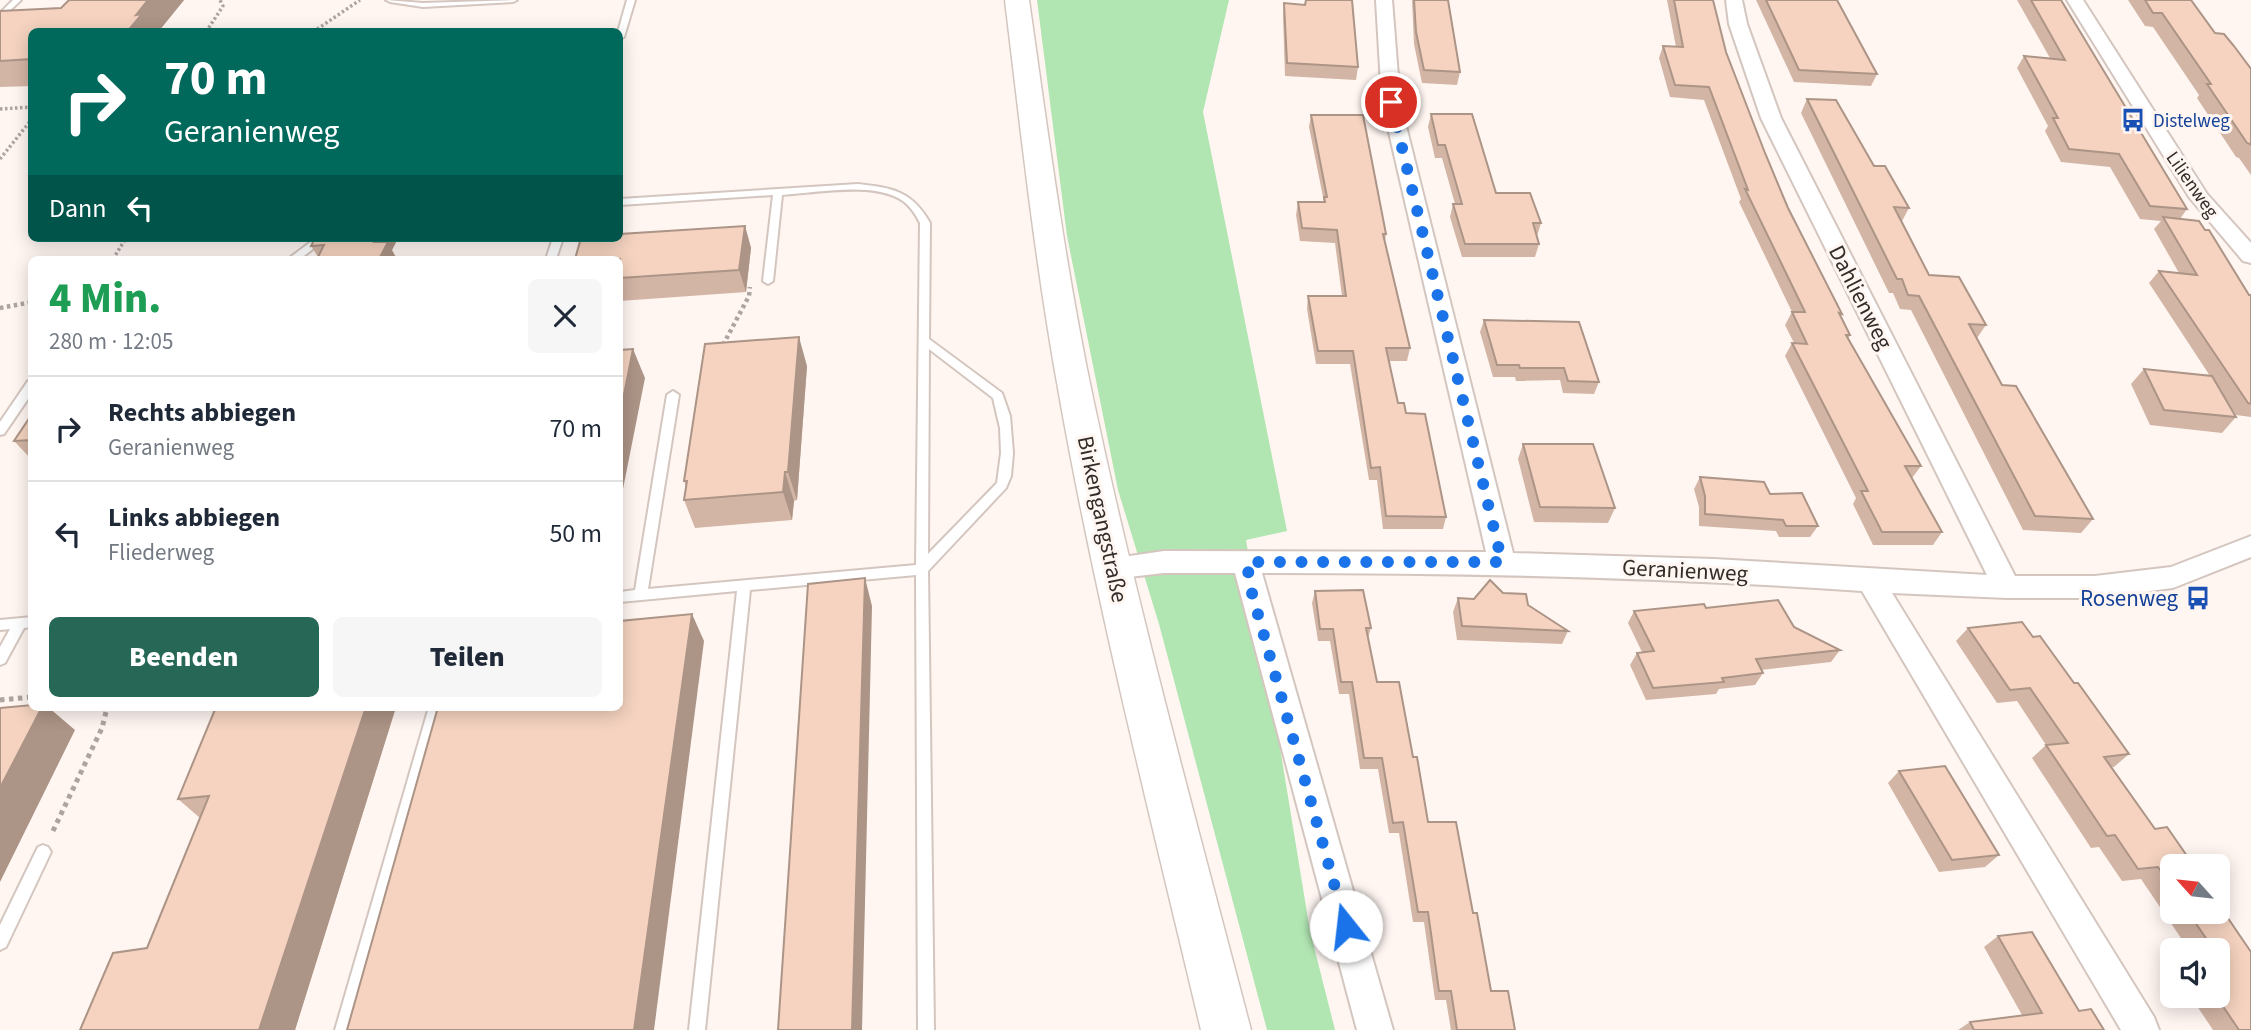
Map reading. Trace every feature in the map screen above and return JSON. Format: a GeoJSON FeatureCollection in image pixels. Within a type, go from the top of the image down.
{"type":"FeatureCollection","features":[{"type":"Feature","properties":{"kind":"street","name":"Birkengangstraße"},"geometry":{"type":"LineString","coordinates":[[1017,0],[1066,340],[1112,568],[1226,1030]]}},
{"type":"Feature","properties":{"kind":"street"},"geometry":{"type":"LineString","coordinates":[[1384,0],[1391,102],[1502,562]]}},
{"type":"Feature","properties":{"kind":"street","name":"Dahlienweg"},"geometry":{"type":"LineString","coordinates":[[1734,0],[1738,24],[1771,118],[2007,587]]}},
{"type":"Feature","properties":{"kind":"street","name":"Lilienweg"},"geometry":{"type":"LineString","coordinates":[[2076,0],[2199,197],[2251,256]]}},
{"type":"Feature","properties":{"kind":"street","name":"Geranienweg"},"geometry":{"type":"LineString","coordinates":[[1112,568],[1164,562],[1502,562],[1714,570],[2007,587],[2095,587],[2173,577],[2251,546]]}},
{"type":"Feature","properties":{"kind":"street"},"geometry":{"type":"LineString","coordinates":[[1247,562],[1254,600],[1375,1030]]}},
{"type":"Feature","properties":{"kind":"street"},"geometry":{"type":"LineString","coordinates":[[1870,581],[2141,1030]]}},
{"type":"Feature","properties":{"kind":"lane"},"geometry":{"type":"LineString","coordinates":[[0,18],[17,0]]}},
{"type":"Feature","properties":{"kind":"lane"},"geometry":{"type":"LineString","coordinates":[[390,0],[423,5],[513,0]]}},
{"type":"Feature","properties":{"kind":"lane"},"geometry":{"type":"LineString","coordinates":[[622,28],[631,0]]}},
{"type":"Feature","properties":{"kind":"lane"},"geometry":{"type":"LineString","coordinates":[[623,202],[859,187],[891,190],[916,205],[925,223],[922,569],[926,1030]]}},
{"type":"Feature","properties":{"kind":"lane"},"geometry":{"type":"LineString","coordinates":[[768,281],[778,192]]}},
{"type":"Feature","properties":{"kind":"lane"},"geometry":{"type":"LineString","coordinates":[[297,256],[316,242]]}},
{"type":"Feature","properties":{"kind":"lane"},"geometry":{"type":"LineString","coordinates":[[623,597],[922,569],[1002,485],[1008,471],[1003,407],[998,396],[924,340]]}},
{"type":"Feature","properties":{"kind":"lane"},"geometry":{"type":"LineString","coordinates":[[0,431],[28,390]]}},
{"type":"Feature","properties":{"kind":"lane"},"geometry":{"type":"LineString","coordinates":[[641,595],[673,395]]}},
{"type":"Feature","properties":{"kind":"lane"},"geometry":{"type":"LineString","coordinates":[[697,1030],[744,585]]}},
{"type":"Feature","properties":{"kind":"lane"},"geometry":{"type":"LineString","coordinates":[[0,625],[26,623]]}},
{"type":"Feature","properties":{"kind":"lane"},"geometry":{"type":"LineString","coordinates":[[0,659],[26,623]]}},
{"type":"Feature","properties":{"kind":"lane"},"geometry":{"type":"LineString","coordinates":[[343,1030],[435,711]]}},
{"type":"Feature","properties":{"kind":"lane"},"geometry":{"type":"LineString","coordinates":[[0,942],[43,852]]}},
{"type":"Feature","properties":{"kind":"path"},"geometry":{"type":"LineString","coordinates":[[209,28],[223,6],[220,0]]}},
{"type":"Feature","properties":{"kind":"path"},"geometry":{"type":"LineString","coordinates":[[319,28],[360,0]]}},
{"type":"Feature","properties":{"kind":"path"},"geometry":{"type":"LineString","coordinates":[[0,108],[28,107]]}},
{"type":"Feature","properties":{"kind":"path"},"geometry":{"type":"LineString","coordinates":[[0,159],[28,124]]}},
{"type":"Feature","properties":{"kind":"path"},"geometry":{"type":"LineString","coordinates":[[718,355],[749,296],[751,282],[768,281]]}},
{"type":"Feature","properties":{"kind":"path"},"geometry":{"type":"LineString","coordinates":[[0,308],[28,303]]}},
{"type":"Feature","properties":{"kind":"path"},"geometry":{"type":"LineString","coordinates":[[0,700],[28,697]]}},
{"type":"Feature","properties":{"kind":"path"},"geometry":{"type":"LineString","coordinates":[[43,852],[102,727],[105,711]]}},
{"type":"Feature","properties":{"kind":"green space"},"geometry":{"type":"Polygon","coordinates":[[[1037,0],[1229,0],[1203,112],[1287,531],[1246,540],[1310,931],[1335,1030],[1267,1030],[1159,624],[1118,490],[1067,236],[1037,0]]]}},
{"type":"Feature","properties":{"kind":"building"},"geometry":{"type":"Polygon","coordinates":[[[69,0],[148,0],[136,15],[142,14],[130,28],[28,28],[28,59],[0,61],[0,11],[61,8],[69,0]]]}},
{"type":"Feature","properties":{"kind":"building"},"geometry":{"type":"Polygon","coordinates":[[[1306,0],[1352,0],[1358,67],[1287,63],[1284,3],[1305,5],[1306,0]]]}},
{"type":"Feature","properties":{"kind":"building"},"geometry":{"type":"Polygon","coordinates":[[[1414,0],[1448,0],[1460,72],[1424,70],[1416,32],[1414,0]]]}},
{"type":"Feature","properties":{"kind":"building"},"geometry":{"type":"Polygon","coordinates":[[[1674,0],[1713,0],[1726,52],[1788,208],[1842,314],[1839,313],[1850,335],[1846,335],[1921,466],[1905,466],[1942,532],[1882,532],[1861,491],[1868,491],[1792,343],[1807,344],[1792,312],[1805,312],[1745,189],[1748,190],[1709,87],[1675,85],[1663,46],[1683,47],[1674,0]]]}},
{"type":"Feature","properties":{"kind":"building"},"geometry":{"type":"Polygon","coordinates":[[[1766,0],[1837,0],[1877,74],[1799,70],[1766,0]]]}},
{"type":"Feature","properties":{"kind":"building"},"geometry":{"type":"Polygon","coordinates":[[[2031,0],[2061,0],[2187,209],[2150,206],[2119,154],[2069,149],[2053,118],[2058,118],[2024,56],[2065,60],[2031,0]]]}},
{"type":"Feature","properties":{"kind":"building"},"geometry":{"type":"Polygon","coordinates":[[[2145,0],[2191,0],[2215,33],[2224,34],[2251,69],[2251,145],[2207,84],[2211,84],[2162,13],[2153,13],[2145,0]]]}},
{"type":"Feature","properties":{"kind":"building"},"geometry":{"type":"Polygon","coordinates":[[[1807,99],[1836,100],[1874,166],[1885,166],[1909,208],[1894,207],[1929,275],[1959,277],[1986,325],[1969,324],[2002,385],[2016,386],[2093,519],[2035,516],[1919,296],[1908,295],[1902,279],[1897,279],[1807,99]]]}},
{"type":"Feature","properties":{"kind":"building"},"geometry":{"type":"Polygon","coordinates":[[[1431,114],[1472,114],[1496,193],[1530,193],[1541,223],[1533,223],[1539,244],[1465,244],[1453,204],[1462,204],[1445,145],[1438,145],[1431,114]]]}},
{"type":"Feature","properties":{"kind":"building"},"geometry":{"type":"Polygon","coordinates":[[[1311,115],[1363,115],[1386,234],[1383,234],[1410,348],[1386,348],[1398,403],[1404,403],[1406,413],[1425,414],[1446,517],[1386,516],[1380,467],[1371,468],[1353,351],[1318,351],[1308,296],[1346,296],[1337,230],[1302,228],[1298,202],[1325,202],[1324,197],[1327,197],[1311,115]]]}},
{"type":"Feature","properties":{"kind":"building"},"geometry":{"type":"Polygon","coordinates":[[[2163,217],[2199,221],[2205,230],[2209,230],[2251,295],[2251,404],[2159,271],[2197,275],[2163,217]]]}},
{"type":"Feature","properties":{"kind":"building"},"geometry":{"type":"Polygon","coordinates":[[[745,226],[739,270],[623,278],[623,256],[576,256],[580,242],[623,242],[623,234],[745,226]]]}},
{"type":"Feature","properties":{"kind":"building"},"geometry":{"type":"Polygon","coordinates":[[[313,242],[388,242],[381,256],[318,256],[324,245],[311,246],[313,242]]]}},
{"type":"Feature","properties":{"kind":"building"},"geometry":{"type":"Polygon","coordinates":[[[1484,320],[1579,322],[1599,382],[1568,381],[1564,368],[1497,365],[1484,320]]]}},
{"type":"Feature","properties":{"kind":"building"},"geometry":{"type":"Polygon","coordinates":[[[799,337],[788,472],[785,472],[783,492],[684,500],[687,481],[684,481],[705,344],[799,337]]]}},
{"type":"Feature","properties":{"kind":"building"},"geometry":{"type":"Polygon","coordinates":[[[633,349],[623,400],[623,350],[633,349]]]}},
{"type":"Feature","properties":{"kind":"building"},"geometry":{"type":"Polygon","coordinates":[[[2144,369],[2212,376],[2236,417],[2164,410],[2144,369]]]}},
{"type":"Feature","properties":{"kind":"building"},"geometry":{"type":"Polygon","coordinates":[[[28,420],[28,440],[14,441],[28,420]]]}},
{"type":"Feature","properties":{"kind":"building"},"geometry":{"type":"Polygon","coordinates":[[[1523,444],[1593,444],[1615,508],[1540,507],[1523,444]]]}},
{"type":"Feature","properties":{"kind":"building"},"geometry":{"type":"Polygon","coordinates":[[[1700,477],[1764,482],[1770,494],[1802,493],[1818,526],[1786,526],[1783,520],[1705,514],[1705,496],[1700,477]]]}},
{"type":"Feature","properties":{"kind":"building"},"geometry":{"type":"Polygon","coordinates":[[[865,578],[852,1030],[778,1030],[808,584],[865,578]]]}},
{"type":"Feature","properties":{"kind":"building"},"geometry":{"type":"Polygon","coordinates":[[[1490,580],[1503,593],[1526,594],[1528,605],[1568,631],[1462,626],[1458,598],[1474,599],[1490,580]]]}},
{"type":"Feature","properties":{"kind":"building"},"geometry":{"type":"Polygon","coordinates":[[[1363,590],[1371,628],[1366,628],[1377,682],[1399,682],[1413,757],[1417,757],[1428,822],[1456,822],[1473,913],[1477,913],[1491,991],[1508,991],[1515,1030],[1457,1030],[1451,991],[1439,991],[1428,912],[1418,912],[1403,822],[1393,823],[1382,758],[1364,758],[1352,682],[1341,682],[1333,629],[1320,629],[1315,591],[1363,590]]]}},
{"type":"Feature","properties":{"kind":"building"},"geometry":{"type":"Polygon","coordinates":[[[1778,600],[1794,627],[1840,650],[1756,659],[1763,673],[1722,678],[1724,682],[1653,688],[1637,653],[1654,651],[1634,611],[1704,604],[1706,608],[1778,600]]]}},
{"type":"Feature","properties":{"kind":"building"},"geometry":{"type":"Polygon","coordinates":[[[692,614],[634,1030],[347,1030],[437,711],[623,711],[623,621],[692,614]]]}},
{"type":"Feature","properties":{"kind":"building"},"geometry":{"type":"Polygon","coordinates":[[[2022,622],[2033,637],[2040,636],[2129,754],[2104,757],[2155,829],[2167,827],[2186,854],[2160,854],[2160,870],[2158,867],[2138,869],[2115,835],[2107,836],[2046,745],[2068,743],[2030,688],[2010,690],[1968,628],[2022,622]]]}},
{"type":"Feature","properties":{"kind":"building"},"geometry":{"type":"Polygon","coordinates":[[[28,705],[28,711],[40,711],[0,788],[0,708],[28,705]]]}},
{"type":"Feature","properties":{"kind":"building"},"geometry":{"type":"Polygon","coordinates":[[[214,711],[365,711],[259,1030],[80,1030],[113,953],[147,948],[209,796],[178,799],[214,711]]]}},
{"type":"Feature","properties":{"kind":"building"},"geometry":{"type":"Polygon","coordinates":[[[1945,766],[1999,855],[1952,860],[1899,771],[1945,766]]]}},
{"type":"Feature","properties":{"kind":"building"},"geometry":{"type":"Polygon","coordinates":[[[2230,921],[2251,952],[2251,1030],[2239,1030],[2224,1008],[2230,1008],[2230,938],[2206,938],[2196,924],[2230,924],[2230,921]]]}},
{"type":"Feature","properties":{"kind":"building"},"geometry":{"type":"Polygon","coordinates":[[[2032,932],[2079,1011],[2091,1009],[2104,1030],[1974,1030],[1970,1022],[2042,1013],[1998,936],[2032,932]]]}},
{"type":"Feature","properties":{"kind":"place","name":"Distelweg"},"geometry":{"type":"Point","coordinates":[2133,120]}},
{"type":"Feature","properties":{"kind":"place","name":"Rosenweg"},"geometry":{"type":"Point","coordinates":[2198,598]}},
{"type":"Feature","properties":{"kind":"route"},"geometry":{"type":"LineString","coordinates":[[1346,926],[1250,586],[1247,562],[1502,562],[1391,102]]}}]}
